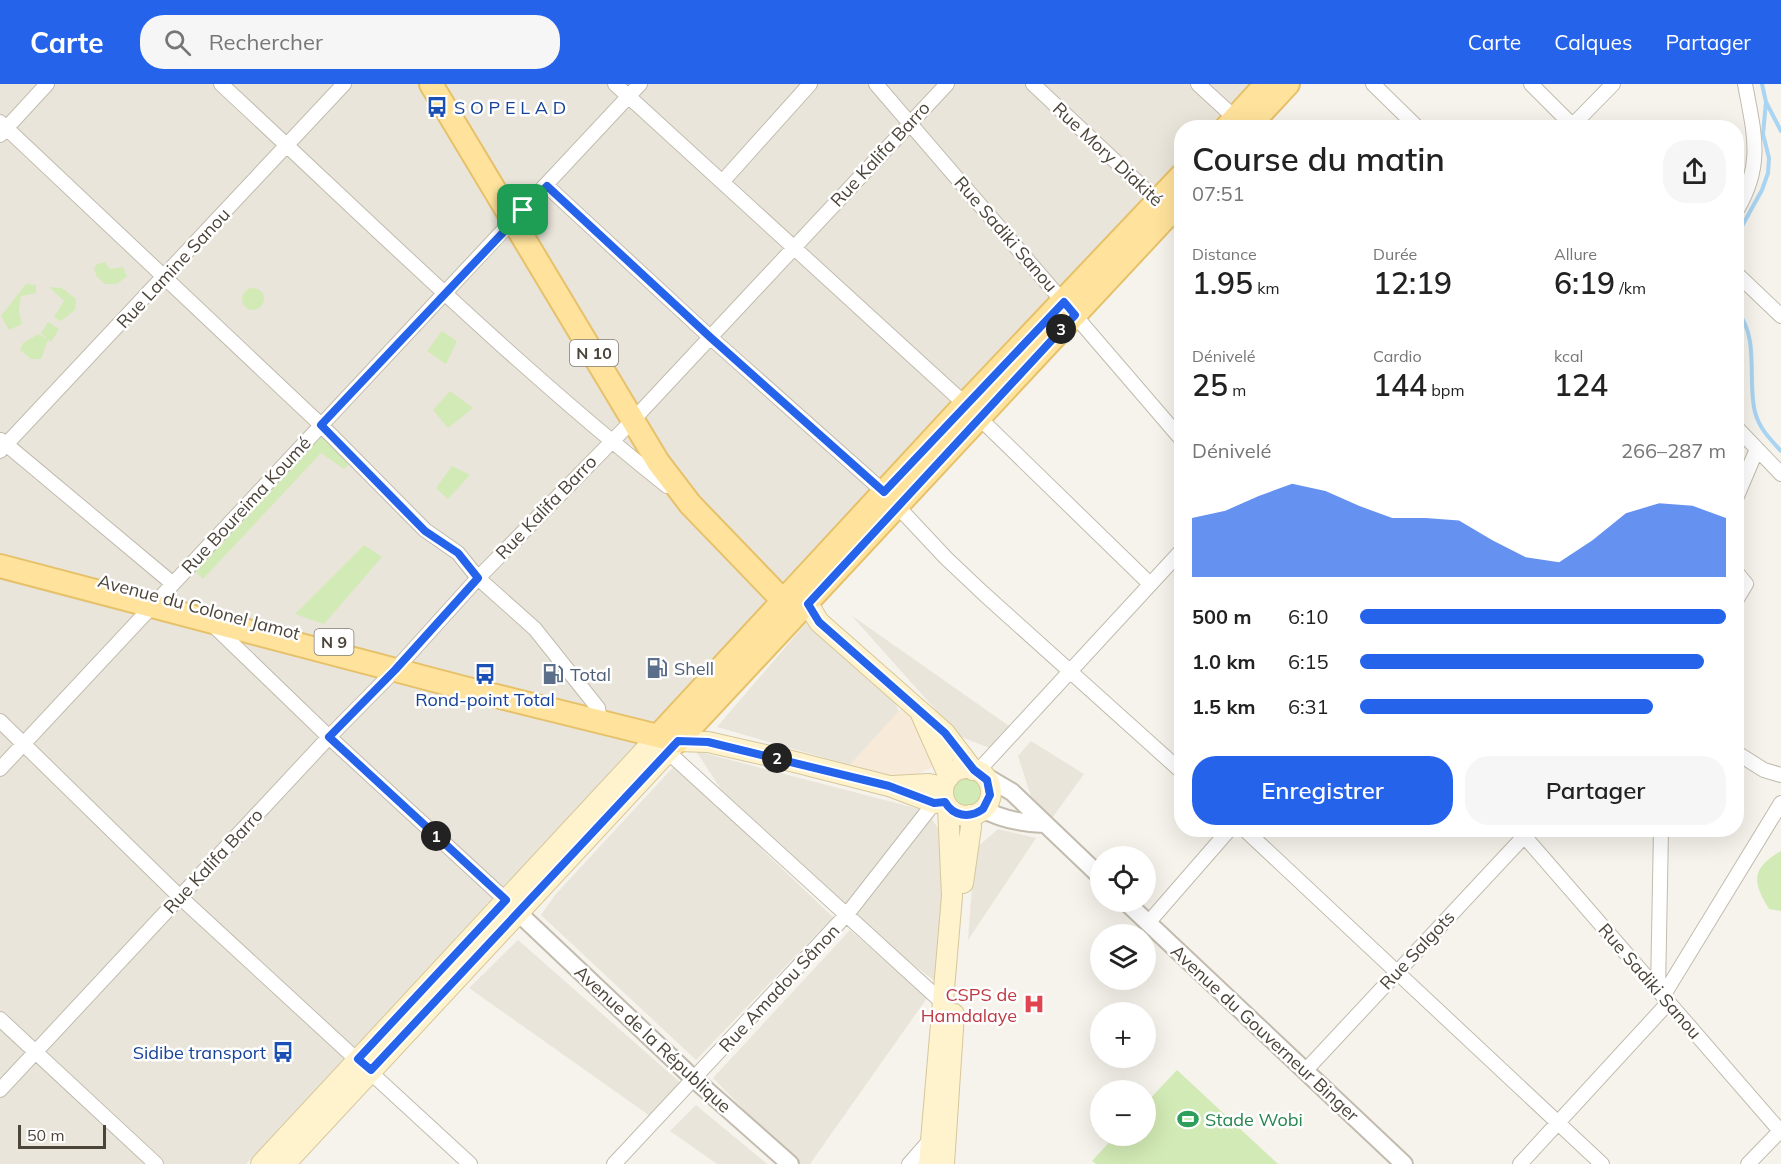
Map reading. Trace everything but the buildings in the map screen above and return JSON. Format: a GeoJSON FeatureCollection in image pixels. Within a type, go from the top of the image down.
{"type":"FeatureCollection","features":[{"type":"Feature","properties":{"kind":"main road","name":"N 10"},"geometry":{"type":"LineString","coordinates":[[431,84],[519,214]]}},
{"type":"Feature","properties":{"kind":"main road","name":"N 10"},"geometry":{"type":"LineString","coordinates":[[447,84],[519,214],[637,415],[658,462],[690,504],[800,607],[945,733],[978,772]]}},
{"type":"Feature","properties":{"kind":"main road"},"geometry":{"type":"LineString","coordinates":[[1244,120],[1266,84]]}},
{"type":"Feature","properties":{"kind":"main road"},"geometry":{"type":"LineString","coordinates":[[1247,120],[1288,84]]}},
{"type":"Feature","properties":{"kind":"main road"},"geometry":{"type":"LineString","coordinates":[[261,1164],[365,1064],[511,906],[800,607],[891,499],[1069,308],[1173,210]]}},
{"type":"Feature","properties":{"kind":"main road","name":"N 10"},"geometry":{"type":"LineString","coordinates":[[637,415],[699,496],[800,607]]}},
{"type":"Feature","properties":{"kind":"main road","name":"Avenue du Colonel Jamot"},"geometry":{"type":"LineString","coordinates":[[0,556],[161,595],[201,613],[673,736],[708,742],[890,786],[929,784],[944,795]]}},
{"type":"Feature","properties":{"kind":"main road","name":"Avenue du Colonel Jamot"},"geometry":{"type":"LineString","coordinates":[[0,566],[161,595]]}},
{"type":"Feature","properties":{"kind":"main road"},"geometry":{"type":"LineString","coordinates":[[921,711],[944,795],[952,896],[929,1164]]}},
{"type":"Feature","properties":{"kind":"main road"},"geometry":{"type":"LineString","coordinates":[[944,795],[958,770],[978,772],[990,790],[989,801],[976,812],[971,827],[961,899],[944,1164]]}},
{"type":"Feature","properties":{"kind":"main road"},"geometry":{"type":"LineString","coordinates":[[944,795],[958,814],[976,812]]}},
{"type":"Feature","properties":{"kind":"main road"},"geometry":{"type":"LineString","coordinates":[[285,1164],[365,1064]]}},
{"type":"Feature","properties":{"kind":"street"},"geometry":{"type":"LineString","coordinates":[[47,84],[2,128],[321,425],[425,531],[458,553],[478,578],[536,629],[599,715]]}},
{"type":"Feature","properties":{"kind":"street"},"geometry":{"type":"LineString","coordinates":[[221,84],[611,442],[690,504]]}},
{"type":"Feature","properties":{"kind":"street","name":"Rue Lamine Sanou"},"geometry":{"type":"LineString","coordinates":[[2,444],[165,278],[344,84]]}},
{"type":"Feature","properties":{"kind":"street"},"geometry":{"type":"LineString","coordinates":[[615,84],[972,411],[1150,584]]}},
{"type":"Feature","properties":{"kind":"street","name":"Rue Boureima Koumé"},"geometry":{"type":"LineString","coordinates":[[0,769],[640,84]]}},
{"type":"Feature","properties":{"kind":"street"},"geometry":{"type":"LineString","coordinates":[[723,181],[810,84]]}},
{"type":"Feature","properties":{"kind":"street","name":"Rue Sadiki Sanou"},"geometry":{"type":"LineString","coordinates":[[876,84],[1174,431]]}},
{"type":"Feature","properties":{"kind":"street","name":"Rue Kalifa Barro"},"geometry":{"type":"LineString","coordinates":[[0,1090],[478,578],[637,415],[947,84]]}},
{"type":"Feature","properties":{"kind":"street","name":"Rue Mory Diakité"},"geometry":{"type":"LineString","coordinates":[[1033,84],[1173,210]]}},
{"type":"Feature","properties":{"kind":"street"},"geometry":{"type":"LineString","coordinates":[[1198,84],[1236,120]]}},
{"type":"Feature","properties":{"kind":"street"},"geometry":{"type":"LineString","coordinates":[[1373,84],[1410,120]]}},
{"type":"Feature","properties":{"kind":"street"},"geometry":{"type":"LineString","coordinates":[[1531,84],[1566,120]]}},
{"type":"Feature","properties":{"kind":"street"},"geometry":{"type":"LineString","coordinates":[[1580,120],[1613,84]]}},
{"type":"Feature","properties":{"kind":"street"},"geometry":{"type":"LineString","coordinates":[[1744,195],[1757,155],[1745,84]]}},
{"type":"Feature","properties":{"kind":"street"},"geometry":{"type":"LineString","coordinates":[[547,186],[710,337],[891,499],[946,558],[1073,670],[1174,765]]}},
{"type":"Feature","properties":{"kind":"street"},"geometry":{"type":"LineString","coordinates":[[1744,281],[1781,316]]}},
{"type":"Feature","properties":{"kind":"street"},"geometry":{"type":"LineString","coordinates":[[1744,435],[1781,474]]}},
{"type":"Feature","properties":{"kind":"street"},"geometry":{"type":"LineString","coordinates":[[2,444],[161,595]]}},
{"type":"Feature","properties":{"kind":"street"},"geometry":{"type":"LineString","coordinates":[[1744,479],[1757,449]]}},
{"type":"Feature","properties":{"kind":"street"},"geometry":{"type":"LineString","coordinates":[[978,772],[1174,558]]}},
{"type":"Feature","properties":{"kind":"street"},"geometry":{"type":"LineString","coordinates":[[201,613],[329,737],[511,906]]}},
{"type":"Feature","properties":{"kind":"street"},"geometry":{"type":"LineString","coordinates":[[0,721],[180,897],[365,1064],[470,1164]]}},
{"type":"Feature","properties":{"kind":"street"},"geometry":{"type":"LineString","coordinates":[[673,736],[848,913],[942,1002]]}},
{"type":"Feature","properties":{"kind":"street"},"geometry":{"type":"LineString","coordinates":[[1744,757],[1764,770],[1781,775]]}},
{"type":"Feature","properties":{"kind":"street","name":"N 10"},"geometry":{"type":"LineString","coordinates":[[978,772],[1012,792],[1090,868]]}},
{"type":"Feature","properties":{"kind":"street","name":"Rue Amadou Sânon"},"geometry":{"type":"LineString","coordinates":[[614,1164],[848,913],[944,795]]}},
{"type":"Feature","properties":{"kind":"street"},"geometry":{"type":"LineString","coordinates":[[1520,1164],[1559,1125],[1663,997],[1781,803]]}},
{"type":"Feature","properties":{"kind":"street"},"geometry":{"type":"LineString","coordinates":[[976,812],[1024,823],[1044,824]]}},
{"type":"Feature","properties":{"kind":"street"},"geometry":{"type":"LineString","coordinates":[[1148,922],[1223,837]]}},
{"type":"Feature","properties":{"kind":"street"},"geometry":{"type":"LineString","coordinates":[[1253,837],[1602,1164]]}},
{"type":"Feature","properties":{"kind":"street","name":"Rue Salgots"},"geometry":{"type":"LineString","coordinates":[[1305,1071],[1519,837]]}},
{"type":"Feature","properties":{"kind":"street","name":"Rue Sadiki Sanou"},"geometry":{"type":"LineString","coordinates":[[1529,837],[1663,997],[1780,1131]]}},
{"type":"Feature","properties":{"kind":"street"},"geometry":{"type":"LineString","coordinates":[[1661,837],[1663,997]]}},
{"type":"Feature","properties":{"kind":"street","name":"Avenue de la République"},"geometry":{"type":"LineString","coordinates":[[511,906],[694,1079],[790,1164]]}},
{"type":"Feature","properties":{"kind":"street","name":"Avenue du Gouverneur Binger"},"geometry":{"type":"LineString","coordinates":[[1137,912],[1404,1164]]}},
{"type":"Feature","properties":{"kind":"street"},"geometry":{"type":"LineString","coordinates":[[0,1019],[156,1164]]}},
{"type":"Feature","properties":{"kind":"street"},"geometry":{"type":"LineString","coordinates":[[1748,1164],[1780,1131]]}},
{"type":"Feature","properties":{"kind":"street"},"geometry":{"type":"LineString","coordinates":[[909,1164],[931,1139]]}},
{"type":"Feature","properties":{"kind":"shaded area"},"geometry":{"type":"Polygon","coordinates":[[[0,84],[1252,84],[1218,120],[1174,120],[1174,168],[246,1164],[0,1164],[0,84]]]}},
{"type":"Feature","properties":{"kind":"shaded area"},"geometry":{"type":"Polygon","coordinates":[[[851,615],[1012,728],[992,749],[959,736],[851,615]]]}},
{"type":"Feature","properties":{"kind":"shaded area"},"geometry":{"type":"Polygon","coordinates":[[[806,623],[893,698],[910,737],[874,772],[717,727],[806,623]]]}},
{"type":"Feature","properties":{"kind":"shaded area"},"geometry":{"type":"Polygon","coordinates":[[[905,704],[918,720],[934,766],[903,779],[846,769],[905,704]]]}},
{"type":"Feature","properties":{"kind":"shaded area"},"geometry":{"type":"Polygon","coordinates":[[[1031,741],[1084,774],[1050,821],[1034,806],[1018,756],[1031,741]]]}},
{"type":"Feature","properties":{"kind":"shaded area"},"geometry":{"type":"Polygon","coordinates":[[[696,751],[927,811],[947,843],[936,982],[847,914],[726,797],[696,751]]]}},
{"type":"Feature","properties":{"kind":"shaded area"},"geometry":{"type":"Polygon","coordinates":[[[678,762],[708,798],[833,917],[696,1060],[541,915],[555,895],[678,762]]]}},
{"type":"Feature","properties":{"kind":"shaded area"},"geometry":{"type":"Polygon","coordinates":[[[998,829],[1036,838],[968,940],[975,849],[998,829]]]}},
{"type":"Feature","properties":{"kind":"shaded area"},"geometry":{"type":"Polygon","coordinates":[[[850,930],[927,998],[810,1164],[797,1164],[713,1078],[850,930]]]}},
{"type":"Feature","properties":{"kind":"shaded area"},"geometry":{"type":"Polygon","coordinates":[[[518,940],[682,1084],[650,1116],[469,988],[518,940]]]}},
{"type":"Feature","properties":{"kind":"shaded area"},"geometry":{"type":"Polygon","coordinates":[[[696,1105],[767,1164],[717,1164],[670,1131],[696,1105]]]}},
{"type":"Feature","properties":{"kind":"green space"},"geometry":{"type":"Polygon","coordinates":[[[105,262],[110,269],[123,267],[127,276],[117,284],[105,284],[97,277],[94,269],[97,264],[105,262]]]}},
{"type":"Feature","properties":{"kind":"green space"},"geometry":{"type":"Polygon","coordinates":[[[26,284],[36,285],[36,293],[21,296],[19,311],[22,324],[9,330],[1,316],[26,284]]]}},
{"type":"Feature","properties":{"kind":"green space"},"geometry":{"type":"Polygon","coordinates":[[[49,287],[62,288],[76,299],[75,310],[61,321],[54,317],[64,301],[49,287]]]}},
{"type":"Feature","properties":{"kind":"green space"},"geometry":{"type":"Polygon","coordinates":[[[253,288],[261,291],[264,299],[261,307],[253,310],[245,307],[242,299],[245,291],[253,288]]]}},
{"type":"Feature","properties":{"kind":"green space"},"geometry":{"type":"Polygon","coordinates":[[[48,322],[59,329],[51,342],[48,340],[41,359],[31,359],[20,350],[23,343],[38,334],[48,339],[41,333],[48,322]]]}},
{"type":"Feature","properties":{"kind":"green space"},"geometry":{"type":"Polygon","coordinates":[[[442,331],[457,341],[446,364],[427,351],[442,331]]]}},
{"type":"Feature","properties":{"kind":"green space"},"geometry":{"type":"Polygon","coordinates":[[[450,391],[473,408],[448,428],[433,410],[450,391]]]}},
{"type":"Feature","properties":{"kind":"green space"},"geometry":{"type":"Polygon","coordinates":[[[322,429],[352,461],[344,469],[321,453],[203,579],[190,566],[322,429]]]}},
{"type":"Feature","properties":{"kind":"green space"},"geometry":{"type":"Polygon","coordinates":[[[452,466],[470,475],[448,499],[436,488],[452,466]]]}},
{"type":"Feature","properties":{"kind":"green space"},"geometry":{"type":"Polygon","coordinates":[[[364,545],[382,557],[324,624],[295,614],[364,545]]]}},
{"type":"Feature","properties":{"kind":"green space"},"geometry":{"type":"Polygon","coordinates":[[[965,775],[977,781],[983,793],[977,805],[965,811],[953,805],[947,793],[953,781],[965,775]]]}},
{"type":"Feature","properties":{"kind":"green space"},"geometry":{"type":"Polygon","coordinates":[[[1781,851],[1781,911],[1769,909],[1759,891],[1757,876],[1764,864],[1781,851]]]}},
{"type":"Feature","properties":{"kind":"green space","name":"Stade Wobi"},"geometry":{"type":"Polygon","coordinates":[[[1177,1070],[1278,1164],[1096,1164],[1092,1161],[1106,1146],[1156,1146],[1156,1092],[1177,1070]]]}},
{"type":"Feature","properties":{"kind":"waterway"},"geometry":{"type":"LineString","coordinates":[[1762,84],[1766,102],[1781,131]]}},
{"type":"Feature","properties":{"kind":"waterway"},"geometry":{"type":"LineString","coordinates":[[1744,222],[1762,190],[1768,173],[1769,158],[1763,134],[1766,102]]}},
{"type":"Feature","properties":{"kind":"waterway"},"geometry":{"type":"LineString","coordinates":[[1744,322],[1751,347],[1755,412],[1765,433],[1781,451]]}},
{"type":"Feature","properties":{"kind":"place","name":"S O P E L A D"},"geometry":{"type":"Point","coordinates":[437,107]}},
{"type":"Feature","properties":{"kind":"place","name":"Shell"},"geometry":{"type":"Point","coordinates":[657,668]}},
{"type":"Feature","properties":{"kind":"place","name":"Rond-point Total"},"geometry":{"type":"Point","coordinates":[485,674]}},
{"type":"Feature","properties":{"kind":"place","name":"Total"},"geometry":{"type":"Point","coordinates":[553,674]}},
{"type":"Feature","properties":{"kind":"place","name":"CSPS de Hamdalaye"},"geometry":{"type":"Point","coordinates":[1034,1004]}},
{"type":"Feature","properties":{"kind":"place","name":"Sidibe transport"},"geometry":{"type":"Point","coordinates":[283,1052]}},
{"type":"Feature","properties":{"kind":"place","name":"Stade Wobi"},"geometry":{"type":"Point","coordinates":[1188,1119]}},
{"type":"Feature","properties":{"kind":"route"},"geometry":{"type":"LineString","coordinates":[[547,186],[710,337],[884,492],[964,404],[1064,302],[1075,315],[808,604],[819,622],[945,733],[974,770],[983,775],[989,784],[990,795],[983,809],[978,813],[965,816],[952,811],[945,802],[934,803],[889,786],[708,742],[678,741],[371,1070],[358,1059],[506,900],[329,737],[395,670],[478,578],[458,553],[425,531],[321,425],[523,210],[547,186]]}}]}
